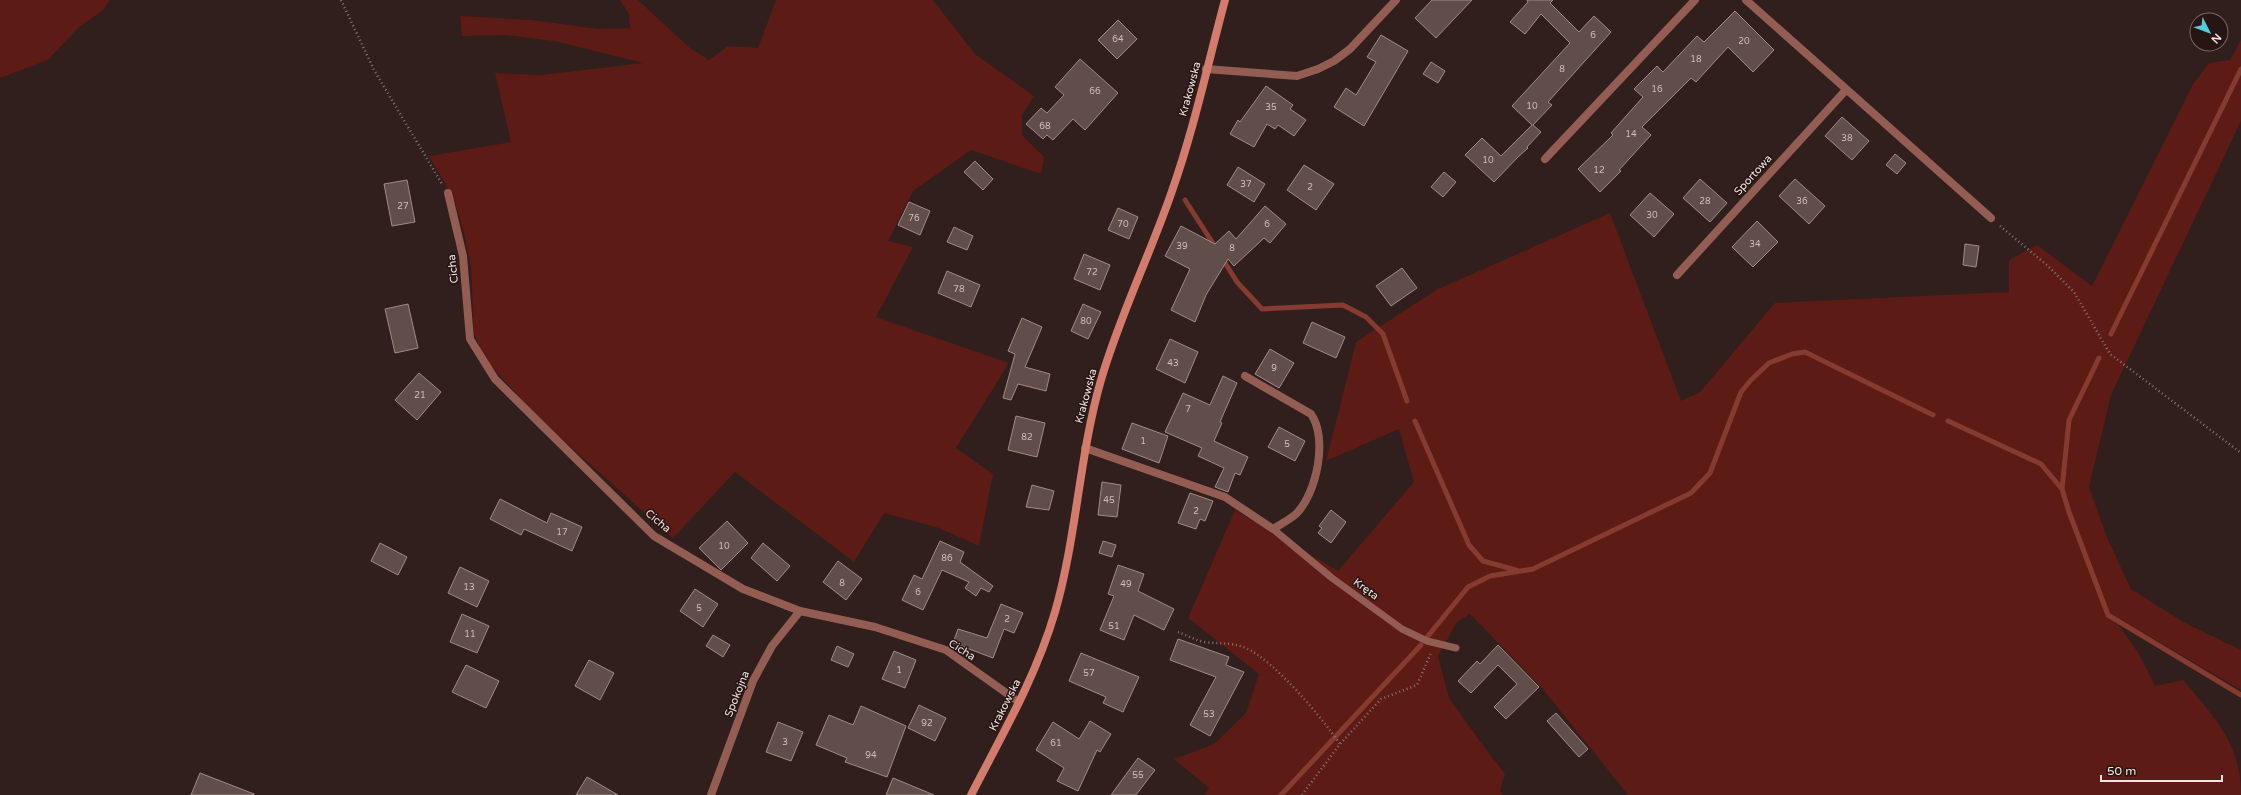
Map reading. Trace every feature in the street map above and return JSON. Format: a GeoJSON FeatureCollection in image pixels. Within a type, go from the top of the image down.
{"type":"FeatureCollection","features":[{"type":"Feature","properties":{"kind":"street","name":"Krakowska"},"geometry":{"type":"LineString","coordinates":[[971,795],[1019,702],[1040,656],[1056,610],[1068,555],[1085,448],[1095,401],[1109,354],[1172,191],[1225,0]]}},
{"type":"Feature","properties":{"kind":"street"},"geometry":{"type":"LineString","coordinates":[[1206,69],[1297,76],[1318,69],[1334,61],[1350,49],[1396,0]]}},
{"type":"Feature","properties":{"kind":"street"},"geometry":{"type":"LineString","coordinates":[[1545,160],[1695,0]]}},
{"type":"Feature","properties":{"kind":"street"},"geometry":{"type":"LineString","coordinates":[[1746,0],[1846,91],[1991,218]]}},
{"type":"Feature","properties":{"kind":"street","name":"Sportowa"},"geometry":{"type":"LineString","coordinates":[[1677,275],[1846,91]]}},
{"type":"Feature","properties":{"kind":"street","name":"Cicha"},"geometry":{"type":"LineString","coordinates":[[448,193],[463,256],[470,339],[495,379],[654,536],[743,589],[800,610],[875,627],[946,650],[1019,702]]}},
{"type":"Feature","properties":{"kind":"street"},"geometry":{"type":"LineString","coordinates":[[1245,376],[1311,414],[1317,422],[1320,452],[1318,465],[1306,499],[1297,512],[1287,521],[1273,529]]}},
{"type":"Feature","properties":{"kind":"street","name":"Kręta"},"geometry":{"type":"LineString","coordinates":[[1085,448],[1225,497],[1273,529]]}},
{"type":"Feature","properties":{"kind":"street","name":"Spokojna"},"geometry":{"type":"LineString","coordinates":[[711,795],[753,681],[772,646],[800,610]]}},
{"type":"Feature","properties":{"kind":"lane","name":"Kręta"},"geometry":{"type":"LineString","coordinates":[[1273,529],[1332,578],[1402,629],[1413,636],[1456,648]]}},
{"type":"Feature","properties":{"kind":"path"},"geometry":{"type":"LineString","coordinates":[[341,0],[374,70],[448,193]]}},
{"type":"Feature","properties":{"kind":"path"},"geometry":{"type":"LineString","coordinates":[[1991,218],[2048,266],[2074,292],[2110,354],[2241,453]]}},
{"type":"Feature","properties":{"kind":"path"},"geometry":{"type":"LineString","coordinates":[[1178,632],[1203,642],[1228,642],[1247,649],[1268,665],[1311,706],[1340,744]]}},
{"type":"Feature","properties":{"kind":"path"},"geometry":{"type":"LineString","coordinates":[[1302,795],[1340,744],[1381,699],[1417,685],[1435,643]]}},
{"type":"Feature","properties":{"kind":"shaded area"},"geometry":{"type":"Polygon","coordinates":[[[0,0],[110,0],[103,10],[79,27],[48,60],[0,78],[0,0]]]}},
{"type":"Feature","properties":{"kind":"shaded area"},"geometry":{"type":"Polygon","coordinates":[[[620,0],[638,0],[690,48],[709,60],[728,46],[758,48],[776,0],[933,0],[975,54],[1034,96],[1022,115],[1022,135],[1044,157],[1041,174],[971,150],[913,191],[888,241],[913,247],[876,317],[1009,363],[956,448],[993,474],[979,546],[939,528],[884,513],[854,562],[735,472],[673,538],[536,416],[487,361],[474,334],[471,268],[465,237],[454,199],[429,156],[511,142],[495,73],[541,75],[643,63],[554,41],[505,35],[462,36],[460,16],[532,20],[598,29],[630,28],[629,14],[620,0]]]}},
{"type":"Feature","properties":{"kind":"shaded area"},"geometry":{"type":"Polygon","coordinates":[[[2241,40],[2241,121],[2111,395],[2089,487],[2107,537],[2131,589],[2185,623],[2241,650],[2241,690],[2111,614],[2139,654],[2155,686],[2183,680],[2215,719],[2224,732],[2236,760],[2240,777],[2241,795],[1628,795],[1542,688],[1470,614],[1457,622],[1438,656],[1449,698],[1505,774],[1500,791],[1504,795],[1204,795],[1209,788],[1174,759],[1214,744],[1246,713],[1259,674],[1188,618],[1235,510],[1338,571],[1414,482],[1399,429],[1326,461],[1356,342],[1436,290],[1610,213],[1681,401],[1700,392],[1775,303],[2009,292],[2009,260],[2037,245],[2092,286],[2193,84],[2209,63],[2230,60],[2241,40]]]}},
{"type":"Feature","properties":{"kind":"building"},"geometry":{"type":"Polygon","coordinates":[[[1432,0],[1472,0],[1436,38],[1415,18],[1432,0]]]}},
{"type":"Feature","properties":{"kind":"building"},"geometry":{"type":"Polygon","coordinates":[[[1527,0],[1553,0],[1550,3],[1579,32],[1594,16],[1611,32],[1548,102],[1552,105],[1533,125],[1541,132],[1527,147],[1528,148],[1494,182],[1465,155],[1482,138],[1501,156],[1532,125],[1512,106],[1570,43],[1541,14],[1525,34],[1510,22],[1528,2],[1527,0]]]}},
{"type":"Feature","properties":{"kind":"building"},"geometry":{"type":"Polygon","coordinates":[[[1735,11],[1774,50],[1753,72],[1728,47],[1696,82],[1691,78],[1642,127],[1651,135],[1619,170],[1621,171],[1600,192],[1578,169],[1613,135],[1611,133],[1643,97],[1634,89],[1657,66],[1663,72],[1697,36],[1704,42],[1735,11]]]}},
{"type":"Feature","properties":{"kind":"building"},"geometry":{"type":"Polygon","coordinates":[[[1118,20],[1137,39],[1117,59],[1098,40],[1118,20]]]}},
{"type":"Feature","properties":{"kind":"building"},"geometry":{"type":"Polygon","coordinates":[[[1381,35],[1408,51],[1364,126],[1334,107],[1346,88],[1356,95],[1376,62],[1367,57],[1381,35]]]}},
{"type":"Feature","properties":{"kind":"building"},"geometry":{"type":"Polygon","coordinates":[[[1080,59],[1118,93],[1085,130],[1073,119],[1053,140],[1047,135],[1043,139],[1026,124],[1041,108],[1047,113],[1064,95],[1055,87],[1080,59]]]}},
{"type":"Feature","properties":{"kind":"building"},"geometry":{"type":"Polygon","coordinates":[[[1431,62],[1445,71],[1438,83],[1423,74],[1431,62]]]}},
{"type":"Feature","properties":{"kind":"building"},"geometry":{"type":"Polygon","coordinates":[[[1266,86],[1293,105],[1290,109],[1306,120],[1294,136],[1278,125],[1275,129],[1267,124],[1254,147],[1230,134],[1238,120],[1240,122],[1266,86]]]}},
{"type":"Feature","properties":{"kind":"building"},"geometry":{"type":"Polygon","coordinates":[[[1842,117],[1869,141],[1852,160],[1825,136],[1842,117]]]}},
{"type":"Feature","properties":{"kind":"building"},"geometry":{"type":"Polygon","coordinates":[[[1895,154],[1906,163],[1897,174],[1886,165],[1895,154]]]}},
{"type":"Feature","properties":{"kind":"building"},"geometry":{"type":"Polygon","coordinates":[[[975,161],[993,179],[983,190],[964,172],[975,161]]]}},
{"type":"Feature","properties":{"kind":"building"},"geometry":{"type":"Polygon","coordinates":[[[1304,165],[1334,184],[1316,210],[1287,190],[1304,165]]]}},
{"type":"Feature","properties":{"kind":"building"},"geometry":{"type":"Polygon","coordinates":[[[1238,167],[1265,184],[1254,202],[1227,185],[1238,167]]]}},
{"type":"Feature","properties":{"kind":"building"},"geometry":{"type":"Polygon","coordinates":[[[1444,172],[1456,182],[1443,197],[1431,187],[1444,172]]]}},
{"type":"Feature","properties":{"kind":"building"},"geometry":{"type":"Polygon","coordinates":[[[1700,179],[1727,203],[1710,222],[1683,198],[1700,179]]]}},
{"type":"Feature","properties":{"kind":"building"},"geometry":{"type":"Polygon","coordinates":[[[1795,179],[1825,206],[1809,224],[1779,196],[1795,179]]]}},
{"type":"Feature","properties":{"kind":"building"},"geometry":{"type":"Polygon","coordinates":[[[407,180],[415,222],[392,226],[384,184],[407,180]]]}},
{"type":"Feature","properties":{"kind":"building"},"geometry":{"type":"Polygon","coordinates":[[[1650,193],[1674,214],[1654,237],[1630,215],[1650,193]]]}},
{"type":"Feature","properties":{"kind":"building"},"geometry":{"type":"Polygon","coordinates":[[[909,202],[930,211],[920,235],[898,225],[909,202]]]}},
{"type":"Feature","properties":{"kind":"building"},"geometry":{"type":"Polygon","coordinates":[[[1265,206],[1286,224],[1270,243],[1264,238],[1234,266],[1228,259],[1206,295],[1195,322],[1171,310],[1190,269],[1165,256],[1181,226],[1215,244],[1229,231],[1236,239],[1265,206]]]}},
{"type":"Feature","properties":{"kind":"building"},"geometry":{"type":"Polygon","coordinates":[[[1118,208],[1138,217],[1129,239],[1108,230],[1118,208]]]}},
{"type":"Feature","properties":{"kind":"building"},"geometry":{"type":"Polygon","coordinates":[[[1757,221],[1778,242],[1753,267],[1732,247],[1757,221]]]}},
{"type":"Feature","properties":{"kind":"building"},"geometry":{"type":"Polygon","coordinates":[[[954,227],[973,236],[967,250],[947,242],[954,227]]]}},
{"type":"Feature","properties":{"kind":"building"},"geometry":{"type":"Polygon","coordinates":[[[1965,244],[1979,246],[1976,267],[1963,265],[1965,244]]]}},
{"type":"Feature","properties":{"kind":"building"},"geometry":{"type":"Polygon","coordinates":[[[1084,254],[1110,265],[1100,290],[1074,279],[1084,254]]]}},
{"type":"Feature","properties":{"kind":"building"},"geometry":{"type":"Polygon","coordinates":[[[1402,268],[1417,288],[1391,306],[1376,286],[1402,268]]]}},
{"type":"Feature","properties":{"kind":"building"},"geometry":{"type":"Polygon","coordinates":[[[947,271],[980,285],[971,307],[938,293],[947,271]]]}},
{"type":"Feature","properties":{"kind":"building"},"geometry":{"type":"Polygon","coordinates":[[[408,304],[418,348],[395,353],[385,309],[408,304]]]}},
{"type":"Feature","properties":{"kind":"building"},"geometry":{"type":"Polygon","coordinates":[[[1083,304],[1101,312],[1088,339],[1071,331],[1083,304]]]}},
{"type":"Feature","properties":{"kind":"building"},"geometry":{"type":"Polygon","coordinates":[[[1022,318],[1042,327],[1025,367],[1050,374],[1046,391],[1018,384],[1011,400],[1003,398],[1015,354],[1008,351],[1022,318]]]}},
{"type":"Feature","properties":{"kind":"building"},"geometry":{"type":"Polygon","coordinates":[[[1312,322],[1345,337],[1336,358],[1303,343],[1312,322]]]}},
{"type":"Feature","properties":{"kind":"building"},"geometry":{"type":"Polygon","coordinates":[[[1170,339],[1198,352],[1185,383],[1156,369],[1170,339]]]}},
{"type":"Feature","properties":{"kind":"building"},"geometry":{"type":"Polygon","coordinates":[[[1270,349],[1294,363],[1279,388],[1255,374],[1270,349]]]}},
{"type":"Feature","properties":{"kind":"building"},"geometry":{"type":"Polygon","coordinates":[[[419,373],[441,392],[417,420],[395,400],[419,373]]]}},
{"type":"Feature","properties":{"kind":"building"},"geometry":{"type":"Polygon","coordinates":[[[1223,376],[1237,383],[1220,422],[1222,423],[1214,441],[1248,457],[1240,475],[1235,473],[1228,492],[1215,487],[1224,468],[1198,456],[1202,448],[1165,432],[1183,393],[1210,405],[1223,376]]]}},
{"type":"Feature","properties":{"kind":"building"},"geometry":{"type":"Polygon","coordinates":[[[1016,416],[1045,423],[1037,457],[1008,450],[1016,416]]]}},
{"type":"Feature","properties":{"kind":"building"},"geometry":{"type":"Polygon","coordinates":[[[1132,423],[1168,436],[1159,463],[1122,449],[1132,423]]]}},
{"type":"Feature","properties":{"kind":"building"},"geometry":{"type":"Polygon","coordinates":[[[1279,427],[1305,441],[1295,461],[1268,447],[1279,427]]]}},
{"type":"Feature","properties":{"kind":"building"},"geometry":{"type":"Polygon","coordinates":[[[1102,482],[1121,485],[1117,517],[1098,515],[1102,482]]]}},
{"type":"Feature","properties":{"kind":"building"},"geometry":{"type":"Polygon","coordinates":[[[1032,485],[1054,491],[1049,510],[1026,507],[1032,485]]]}},
{"type":"Feature","properties":{"kind":"building"},"geometry":{"type":"Polygon","coordinates":[[[1190,493],[1213,501],[1205,521],[1200,519],[1196,529],[1178,523],[1190,493]]]}},
{"type":"Feature","properties":{"kind":"building"},"geometry":{"type":"Polygon","coordinates":[[[500,499],[547,523],[551,513],[582,527],[572,551],[524,529],[521,535],[490,519],[500,499]]]}},
{"type":"Feature","properties":{"kind":"building"},"geometry":{"type":"Polygon","coordinates":[[[1331,510],[1346,522],[1331,543],[1318,533],[1322,528],[1319,526],[1331,510]]]}},
{"type":"Feature","properties":{"kind":"building"},"geometry":{"type":"Polygon","coordinates":[[[727,521],[748,543],[721,570],[699,548],[727,521]]]}},
{"type":"Feature","properties":{"kind":"building"},"geometry":{"type":"Polygon","coordinates":[[[940,541],[964,552],[960,562],[993,586],[989,592],[981,588],[976,596],[965,588],[969,582],[942,570],[923,610],[902,600],[914,575],[922,579],[940,541]]]}},
{"type":"Feature","properties":{"kind":"building"},"geometry":{"type":"Polygon","coordinates":[[[1103,541],[1116,545],[1112,557],[1099,553],[1103,541]]]}},
{"type":"Feature","properties":{"kind":"building"},"geometry":{"type":"Polygon","coordinates":[[[380,543],[407,557],[398,575],[371,561],[380,543]]]}},
{"type":"Feature","properties":{"kind":"building"},"geometry":{"type":"Polygon","coordinates":[[[763,543],[790,566],[777,581],[751,558],[763,543]]]}},
{"type":"Feature","properties":{"kind":"building"},"geometry":{"type":"Polygon","coordinates":[[[838,561],[862,579],[846,600],[823,582],[838,561]]]}},
{"type":"Feature","properties":{"kind":"building"},"geometry":{"type":"Polygon","coordinates":[[[1118,565],[1144,574],[1138,591],[1174,609],[1164,630],[1134,615],[1124,640],[1100,630],[1114,596],[1108,594],[1118,565]]]}},
{"type":"Feature","properties":{"kind":"building"},"geometry":{"type":"Polygon","coordinates":[[[460,567],[489,581],[477,607],[448,593],[460,567]]]}},
{"type":"Feature","properties":{"kind":"building"},"geometry":{"type":"Polygon","coordinates":[[[695,589],[718,604],[703,627],[680,611],[695,589]]]}},
{"type":"Feature","properties":{"kind":"building"},"geometry":{"type":"Polygon","coordinates":[[[1001,604],[1023,613],[1014,633],[1004,629],[993,658],[953,643],[958,629],[987,638],[1001,604]]]}},
{"type":"Feature","properties":{"kind":"building"},"geometry":{"type":"Polygon","coordinates":[[[462,614],[489,626],[477,653],[450,642],[462,614]]]}},
{"type":"Feature","properties":{"kind":"building"},"geometry":{"type":"Polygon","coordinates":[[[713,635],[730,645],[723,657],[706,646],[713,635]]]}},
{"type":"Feature","properties":{"kind":"building"},"geometry":{"type":"Polygon","coordinates":[[[1178,639],[1229,657],[1226,665],[1244,672],[1210,736],[1190,725],[1216,677],[1170,660],[1178,639]]]}},
{"type":"Feature","properties":{"kind":"building"},"geometry":{"type":"Polygon","coordinates":[[[1498,645],[1539,687],[1506,719],[1494,707],[1517,684],[1498,665],[1471,693],[1458,681],[1477,661],[1480,664],[1498,645]]]}},
{"type":"Feature","properties":{"kind":"building"},"geometry":{"type":"Polygon","coordinates":[[[837,646],[854,654],[848,667],[831,660],[837,646]]]}},
{"type":"Feature","properties":{"kind":"building"},"geometry":{"type":"Polygon","coordinates":[[[894,651],[916,660],[905,688],[882,679],[894,651]]]}},
{"type":"Feature","properties":{"kind":"building"},"geometry":{"type":"Polygon","coordinates":[[[1081,653],[1139,677],[1123,712],[1103,703],[1106,697],[1069,681],[1081,653]]]}},
{"type":"Feature","properties":{"kind":"building"},"geometry":{"type":"Polygon","coordinates":[[[589,660],[614,673],[600,700],[575,686],[589,660]]]}},
{"type":"Feature","properties":{"kind":"building"},"geometry":{"type":"Polygon","coordinates":[[[466,665],[499,681],[486,708],[452,692],[466,665]]]}},
{"type":"Feature","properties":{"kind":"building"},"geometry":{"type":"Polygon","coordinates":[[[919,705],[946,718],[935,741],[908,728],[919,705]]]}},
{"type":"Feature","properties":{"kind":"building"},"geometry":{"type":"Polygon","coordinates":[[[861,706],[906,726],[887,777],[845,762],[847,758],[816,745],[829,715],[853,725],[861,706]]]}},
{"type":"Feature","properties":{"kind":"building"},"geometry":{"type":"Polygon","coordinates":[[[1556,713],[1588,749],[1579,757],[1547,721],[1556,713]]]}},
{"type":"Feature","properties":{"kind":"building"},"geometry":{"type":"Polygon","coordinates":[[[1090,721],[1111,734],[1100,752],[1097,750],[1078,791],[1057,781],[1064,768],[1036,750],[1053,722],[1079,739],[1090,721]]]}},
{"type":"Feature","properties":{"kind":"building"},"geometry":{"type":"Polygon","coordinates":[[[778,722],[803,732],[791,761],[766,752],[778,722]]]}},
{"type":"Feature","properties":{"kind":"building"},"geometry":{"type":"Polygon","coordinates":[[[1138,758],[1155,770],[1136,795],[1111,795],[1138,758]]]}},
{"type":"Feature","properties":{"kind":"building"},"geometry":{"type":"Polygon","coordinates":[[[200,773],[254,794],[254,795],[191,795],[200,773]]]}},
{"type":"Feature","properties":{"kind":"building"},"geometry":{"type":"Polygon","coordinates":[[[587,777],[618,795],[576,795],[587,777]]]}},
{"type":"Feature","properties":{"kind":"building"},"geometry":{"type":"Polygon","coordinates":[[[893,778],[934,795],[886,795],[893,778]]]}},
{"type":"Feature","properties":{"kind":"waterway"},"geometry":{"type":"LineString","coordinates":[[2111,334],[2241,69]]}},
{"type":"Feature","properties":{"kind":"waterway"},"geometry":{"type":"LineString","coordinates":[[1185,200],[1216,248]]}},
{"type":"Feature","properties":{"kind":"waterway"},"geometry":{"type":"LineString","coordinates":[[1222,258],[1237,282],[1262,309],[1343,305],[1366,317],[1383,334],[1407,401]]}},
{"type":"Feature","properties":{"kind":"waterway"},"geometry":{"type":"LineString","coordinates":[[1428,636],[1468,587],[1490,576],[1533,569],[1691,493],[1710,473],[1741,392],[1769,363],[1792,354],[1805,352],[1933,415]]}},
{"type":"Feature","properties":{"kind":"waterway"},"geometry":{"type":"LineString","coordinates":[[2099,358],[2069,420],[2062,489],[2069,512],[2108,615],[2241,695]]}},
{"type":"Feature","properties":{"kind":"waterway"},"geometry":{"type":"LineString","coordinates":[[1415,421],[1469,545],[1483,561],[1516,570]]}},
{"type":"Feature","properties":{"kind":"waterway"},"geometry":{"type":"LineString","coordinates":[[1948,421],[2041,464],[2062,489]]}},
{"type":"Feature","properties":{"kind":"waterway"},"geometry":{"type":"LineString","coordinates":[[1281,795],[1421,645]]}}]}
